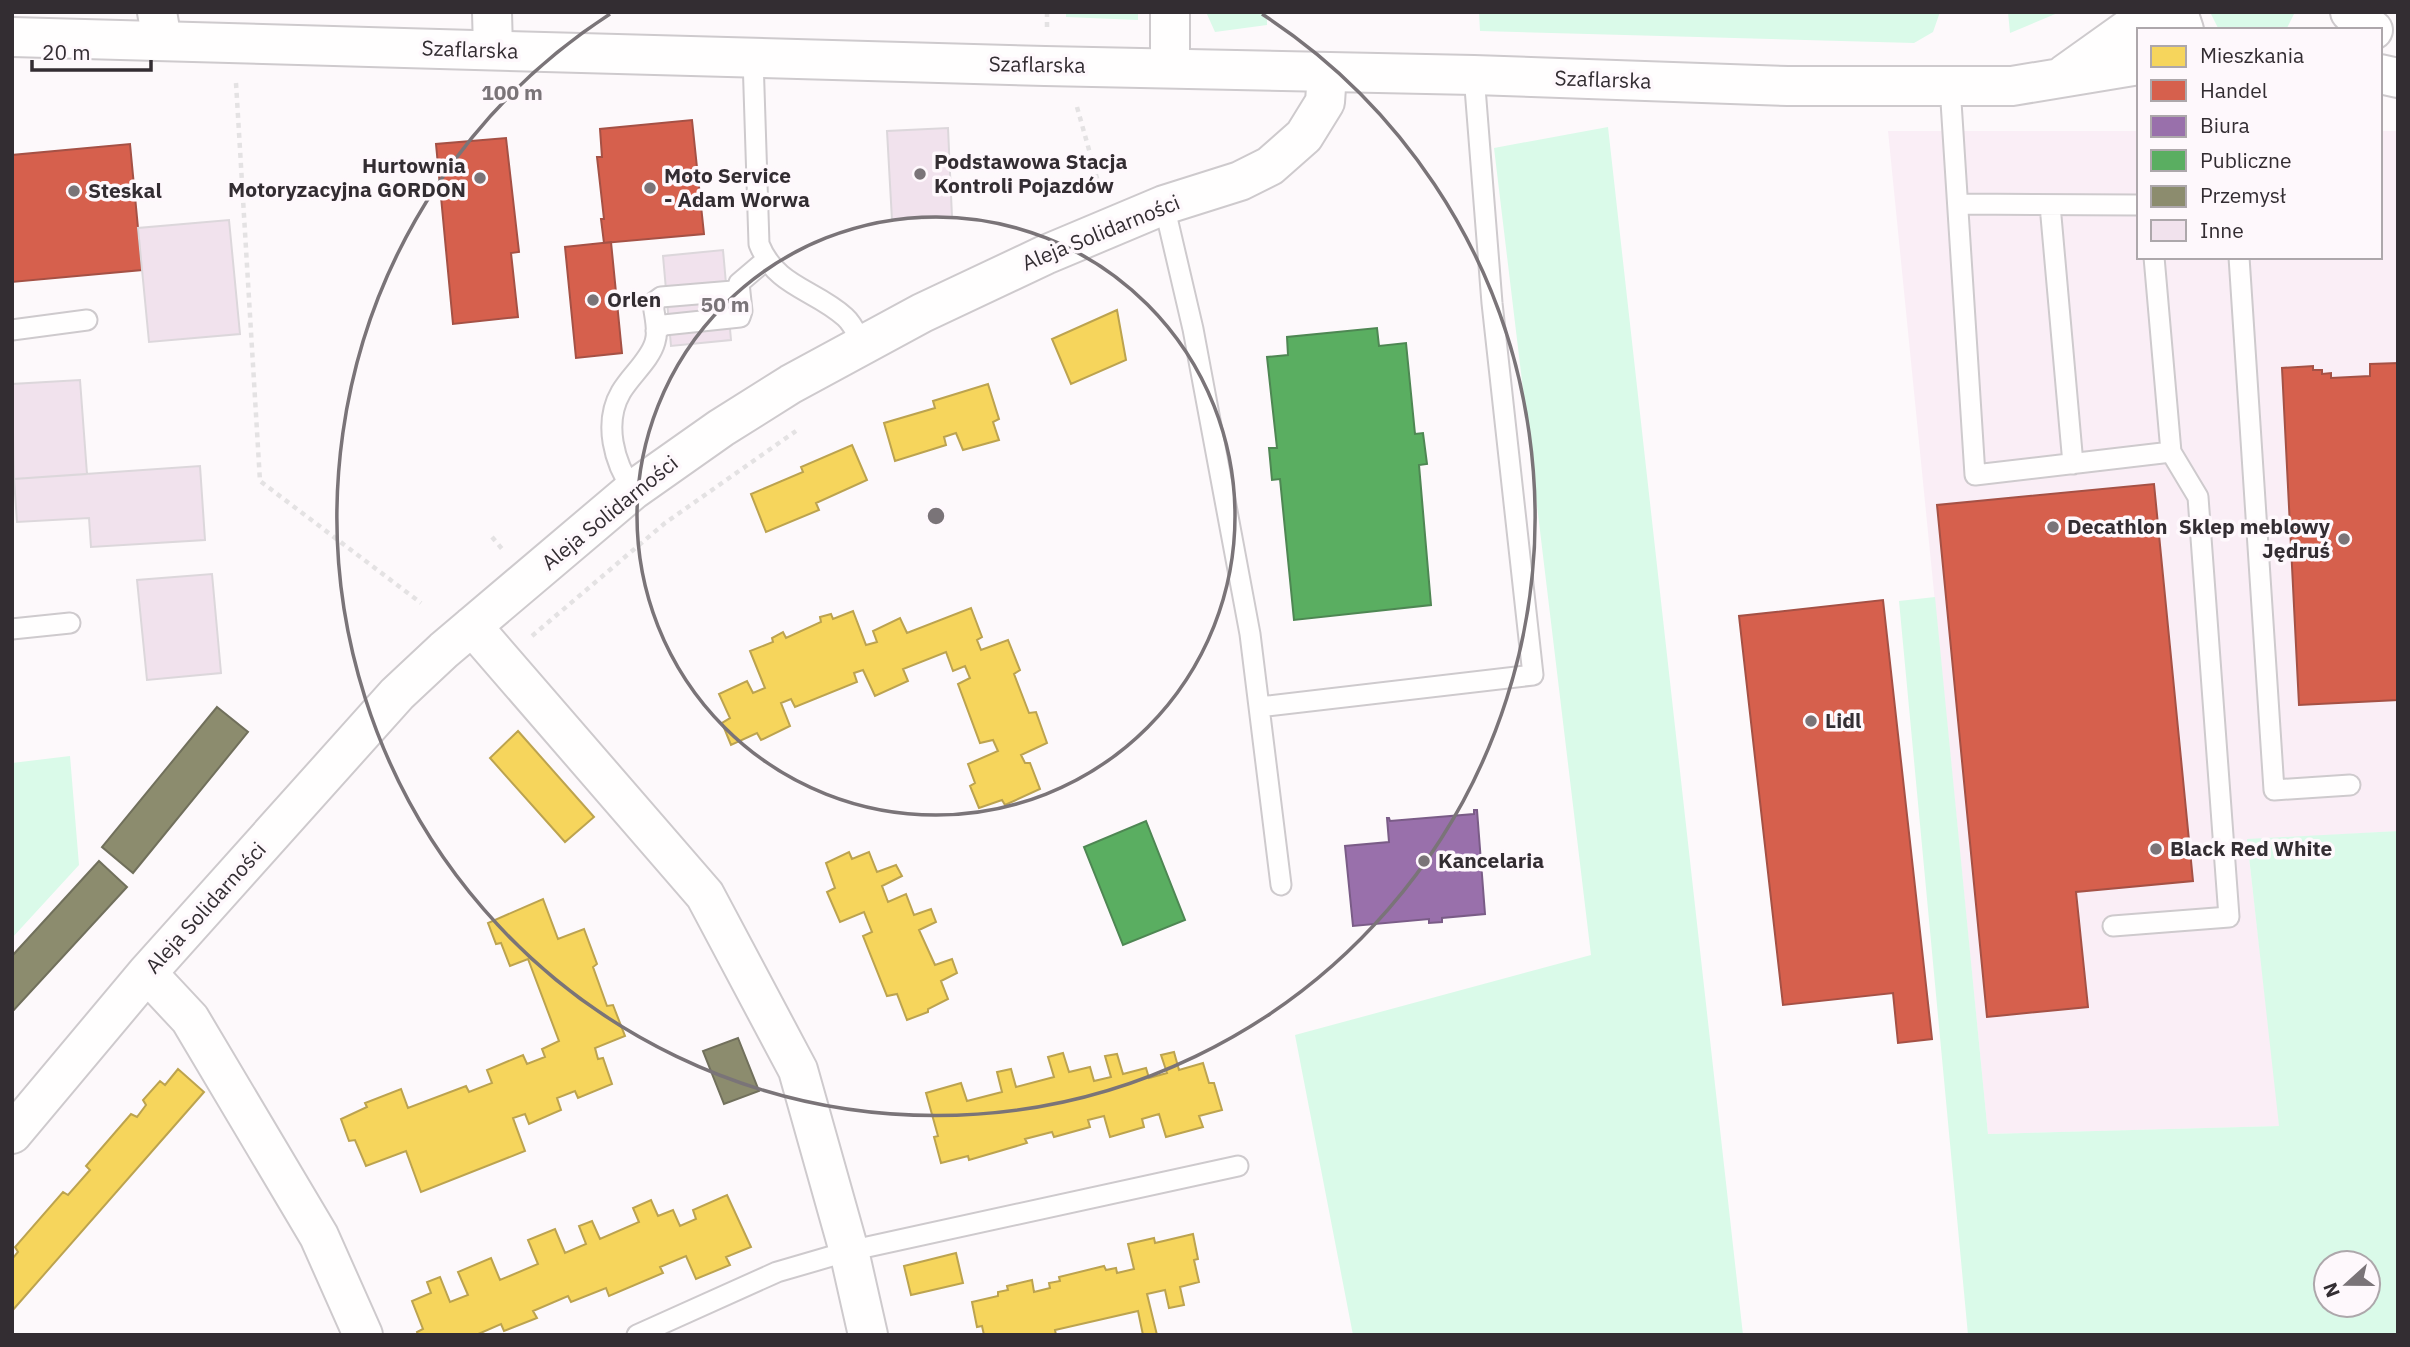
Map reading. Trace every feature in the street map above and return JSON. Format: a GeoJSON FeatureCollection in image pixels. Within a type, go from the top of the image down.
{"type":"FeatureCollection","features":[{"type":"Feature","properties":{"kind":"street"},"geometry":{"type":"LineString","coordinates":[[492,12],[493,50]]}},
{"type":"Feature","properties":{"kind":"street"},"geometry":{"type":"LineString","coordinates":[[1170,12],[1170,68]]}},
{"type":"Feature","properties":{"kind":"street","name":"Szaflarska"},"geometry":{"type":"LineString","coordinates":[[2060,77],[2152,12]]}},
{"type":"Feature","properties":{"kind":"street"},"geometry":{"type":"LineString","coordinates":[[2350,12],[2370,28]]}},
{"type":"Feature","properties":{"kind":"street","name":"Szaflarska"},"geometry":{"type":"LineString","coordinates":[[12,37],[160,27],[232,43],[1474,75],[1788,86],[2012,86],[2137,65]]}},
{"type":"Feature","properties":{"kind":"street"},"geometry":{"type":"LineString","coordinates":[[2382,36],[2398,48]]}},
{"type":"Feature","properties":{"kind":"street","name":"Aleja Solidarności"},"geometry":{"type":"LineString","coordinates":[[12,1134],[147,973],[397,694],[472,626],[634,490],[721,428],[791,384],[971,289],[1164,205],[1240,181],[1270,166],[1304,136],[1325,102],[1327,73]]}},
{"type":"Feature","properties":{"kind":"street"},"geometry":{"type":"LineString","coordinates":[[472,626],[705,895],[798,1070],[849,1251],[869,1335]]}},
{"type":"Feature","properties":{"kind":"street"},"geometry":{"type":"LineString","coordinates":[[147,973],[190,1019],[319,1236],[363,1335]]}},
{"type":"Feature","properties":{"kind":"lane"},"geometry":{"type":"LineString","coordinates":[[753,58],[759,244],[766,260],[777,273],[846,318],[863,345]]}},
{"type":"Feature","properties":{"kind":"lane"},"geometry":{"type":"LineString","coordinates":[[1259,706],[1533,675],[1492,303],[1474,75]]}},
{"type":"Feature","properties":{"kind":"lane"},"geometry":{"type":"LineString","coordinates":[[1950,86],[1975,475],[2171,452]]}},
{"type":"Feature","properties":{"kind":"lane"},"geometry":{"type":"LineString","coordinates":[[1958,204],[2137,205]]}},
{"type":"Feature","properties":{"kind":"lane"},"geometry":{"type":"LineString","coordinates":[[1164,205],[1198,356],[1250,634],[1281,885]]}},
{"type":"Feature","properties":{"kind":"lane"},"geometry":{"type":"LineString","coordinates":[[2050,205],[2073,464]]}},
{"type":"Feature","properties":{"kind":"lane"},"geometry":{"type":"LineString","coordinates":[[2113,926],[2229,917],[2198,497],[2171,452],[2154,259]]}},
{"type":"Feature","properties":{"kind":"lane"},"geometry":{"type":"LineString","coordinates":[[2239,259],[2274,790],[2350,785]]}},
{"type":"Feature","properties":{"kind":"lane"},"geometry":{"type":"LineString","coordinates":[[634,490],[622,474],[614,450],[612,422],[620,394],[656,340],[653,303],[661,297],[733,291],[766,260]]}},
{"type":"Feature","properties":{"kind":"lane"},"geometry":{"type":"LineString","coordinates":[[656,331],[664,325],[740,317],[742,311],[739,283]]}},
{"type":"Feature","properties":{"kind":"lane"},"geometry":{"type":"LineString","coordinates":[[12,330],[87,320]]}},
{"type":"Feature","properties":{"kind":"lane"},"geometry":{"type":"LineString","coordinates":[[12,629],[70,623]]}},
{"type":"Feature","properties":{"kind":"lane"},"geometry":{"type":"LineString","coordinates":[[637,1335],[777,1272],[849,1251],[1238,1166]]}},
{"type":"Feature","properties":{"kind":"path"},"geometry":{"type":"LineString","coordinates":[[232,43],[260,481],[421,603]]}},
{"type":"Feature","properties":{"kind":"path"},"geometry":{"type":"LineString","coordinates":[[1074,66],[1073,95],[1103,200]]}},
{"type":"Feature","properties":{"kind":"path"},"geometry":{"type":"LineString","coordinates":[[526,642],[665,523],[799,429]]}},
{"type":"Feature","properties":{"kind":"shaded area"},"geometry":{"type":"Polygon","coordinates":[[[1888,131],[2137,131],[2137,259],[2382,259],[2382,131],[2398,131],[2398,831],[2247,840],[2280,1126],[1988,1134],[1888,131]]]}},
{"type":"Feature","properties":{"kind":"green space"},"geometry":{"type":"Polygon","coordinates":[[[1066,12],[1138,12],[1138,20],[1066,17],[1066,12]]]}},
{"type":"Feature","properties":{"kind":"green space"},"geometry":{"type":"Polygon","coordinates":[[[1206,12],[1267,12],[1267,25],[1215,32],[1206,12]]]}},
{"type":"Feature","properties":{"kind":"green space"},"geometry":{"type":"Polygon","coordinates":[[[1479,12],[1940,12],[1933,32],[1914,43],[1480,31],[1479,12]]]}},
{"type":"Feature","properties":{"kind":"green space"},"geometry":{"type":"Polygon","coordinates":[[[2008,12],[2060,12],[2010,33],[2008,12]]]}},
{"type":"Feature","properties":{"kind":"green space"},"geometry":{"type":"Polygon","coordinates":[[[2210,12],[2295,12],[2287,28],[2218,28],[2210,12]]]}},
{"type":"Feature","properties":{"kind":"green space"},"geometry":{"type":"Polygon","coordinates":[[[1608,127],[1743,1335],[1353,1335],[1295,1035],[1591,955],[1494,148],[1608,127]]]}},
{"type":"Feature","properties":{"kind":"green space"},"geometry":{"type":"Polygon","coordinates":[[[1935,597],[1988,1134],[2279,1126],[2247,839],[2398,831],[2398,1335],[1968,1335],[1899,601],[1935,597]]]}},
{"type":"Feature","properties":{"kind":"green space"},"geometry":{"type":"Polygon","coordinates":[[[70,756],[79,865],[12,938],[12,763],[70,756]]]}},
{"type":"Feature","properties":{"kind":"building: Mieszkania"},"geometry":{"type":"Polygon","coordinates":[[[1117,310],[1126,360],[1071,384],[1052,339],[1117,310]]]}},
{"type":"Feature","properties":{"kind":"building: Mieszkania"},"geometry":{"type":"Polygon","coordinates":[[[988,384],[999,419],[993,422],[999,440],[963,450],[956,433],[944,437],[946,445],[895,461],[884,423],[935,408],[933,401],[988,384]]]}},
{"type":"Feature","properties":{"kind":"building: Mieszkania"},"geometry":{"type":"Polygon","coordinates":[[[852,445],[867,480],[816,503],[819,510],[766,532],[751,494],[803,472],[801,467],[852,445]]]}},
{"type":"Feature","properties":{"kind":"building: Mieszkania"},"geometry":{"type":"Polygon","coordinates":[[[971,608],[982,637],[977,640],[981,650],[1008,640],[1020,670],[1014,674],[1029,713],[1036,712],[1047,743],[1021,755],[1025,763],[1030,763],[1040,789],[1005,805],[1002,800],[979,808],[970,786],[975,783],[968,764],[998,751],[993,740],[980,743],[958,684],[970,678],[965,666],[953,671],[946,652],[903,669],[908,681],[875,696],[863,670],[854,673],[857,682],[795,707],[791,699],[781,703],[790,726],[761,740],[757,733],[731,745],[722,723],[730,718],[719,694],[747,681],[753,693],[765,688],[750,651],[773,642],[772,638],[783,632],[786,638],[821,622],[820,617],[831,614],[833,619],[853,611],[866,645],[877,642],[873,631],[900,618],[907,633],[971,608]]]}},
{"type":"Feature","properties":{"kind":"building: Mieszkania"},"geometry":{"type":"Polygon","coordinates":[[[518,731],[594,817],[565,842],[490,758],[518,731]]]}},
{"type":"Feature","properties":{"kind":"building: Mieszkania"},"geometry":{"type":"Polygon","coordinates":[[[849,852],[852,859],[869,852],[877,872],[896,865],[902,876],[882,886],[888,902],[906,894],[914,915],[931,909],[936,922],[919,930],[935,965],[952,959],[957,973],[941,981],[948,999],[928,1009],[928,1012],[907,1020],[897,994],[887,996],[863,936],[872,932],[864,912],[840,922],[827,892],[835,888],[826,863],[849,852]]]}},
{"type":"Feature","properties":{"kind":"building: Mieszkania"},"geometry":{"type":"Polygon","coordinates":[[[543,899],[558,939],[584,929],[597,964],[593,967],[607,1006],[613,1005],[625,1036],[595,1048],[598,1059],[603,1058],[612,1084],[578,1098],[575,1091],[557,1098],[561,1110],[529,1124],[525,1114],[513,1118],[525,1151],[421,1192],[406,1151],[366,1166],[355,1140],[349,1141],[341,1119],[367,1107],[365,1103],[401,1089],[408,1108],[466,1086],[469,1092],[492,1083],[487,1070],[523,1055],[527,1064],[545,1057],[542,1049],[559,1041],[528,959],[510,966],[501,943],[496,944],[488,923],[543,899]]]}},
{"type":"Feature","properties":{"kind":"building: Mieszkania"},"geometry":{"type":"Polygon","coordinates":[[[1174,1052],[1179,1070],[1203,1063],[1209,1083],[1214,1083],[1222,1110],[1199,1116],[1203,1127],[1166,1137],[1159,1114],[1142,1119],[1144,1127],[1110,1137],[1104,1116],[1088,1120],[1090,1127],[1054,1137],[1052,1132],[1025,1139],[1027,1143],[969,1160],[968,1156],[941,1163],[934,1137],[938,1136],[926,1093],[961,1083],[967,1101],[1002,1092],[997,1072],[1011,1069],[1016,1087],[1054,1077],[1048,1057],[1063,1053],[1069,1072],[1090,1067],[1094,1081],[1111,1077],[1105,1056],[1117,1054],[1123,1074],[1146,1068],[1149,1078],[1167,1073],[1161,1055],[1174,1052]]]}},
{"type":"Feature","properties":{"kind":"building: Mieszkania"},"geometry":{"type":"Polygon","coordinates":[[[178,1069],[204,1092],[12,1311],[12,1259],[18,1252],[15,1247],[63,1192],[68,1195],[90,1170],[86,1166],[131,1114],[137,1117],[146,1105],[143,1100],[160,1081],[165,1085],[178,1069]]]}},
{"type":"Feature","properties":{"kind":"building: Mieszkania"},"geometry":{"type":"Polygon","coordinates":[[[727,1195],[751,1247],[726,1257],[730,1265],[696,1279],[686,1256],[660,1267],[663,1273],[609,1296],[606,1288],[571,1302],[568,1296],[533,1311],[537,1318],[504,1331],[501,1324],[476,1335],[418,1335],[417,1332],[423,1329],[412,1301],[431,1293],[427,1282],[440,1277],[450,1302],[468,1295],[458,1272],[491,1258],[500,1280],[538,1264],[528,1240],[555,1229],[565,1253],[586,1244],[579,1226],[592,1221],[600,1239],[639,1222],[633,1208],[651,1200],[658,1216],[673,1210],[680,1226],[696,1219],[693,1210],[727,1195]]]}},
{"type":"Feature","properties":{"kind":"building: Mieszkania"},"geometry":{"type":"Polygon","coordinates":[[[1193,1234],[1198,1259],[1194,1260],[1199,1282],[1180,1287],[1184,1305],[1169,1308],[1165,1290],[1147,1294],[1157,1335],[1143,1335],[1138,1311],[1055,1330],[1056,1335],[984,1335],[982,1326],[977,1327],[972,1302],[998,1296],[998,1292],[1008,1290],[1007,1286],[1032,1280],[1034,1292],[1050,1288],[1049,1283],[1060,1281],[1059,1277],[1104,1266],[1106,1270],[1116,1268],[1117,1273],[1134,1269],[1128,1244],[1154,1238],[1155,1243],[1193,1234]]]}},
{"type":"Feature","properties":{"kind":"building: Mieszkania"},"geometry":{"type":"Polygon","coordinates":[[[956,1253],[963,1283],[911,1295],[904,1266],[956,1253]]]}},
{"type":"Feature","properties":{"kind":"building: Handel","name":"Moto Service - Adam Worwa"},"geometry":{"type":"Polygon","coordinates":[[[692,120],[704,234],[604,243],[597,157],[602,157],[600,129],[692,120]]]}},
{"type":"Feature","properties":{"kind":"building: Handel"},"geometry":{"type":"Polygon","coordinates":[[[506,138],[519,252],[511,253],[518,317],[453,324],[436,144],[506,138]]]}},
{"type":"Feature","properties":{"kind":"building: Handel","name":"Steskal"},"geometry":{"type":"Polygon","coordinates":[[[130,144],[142,270],[12,282],[12,155],[130,144]]]}},
{"type":"Feature","properties":{"kind":"building: Handel","name":"Orlen"},"geometry":{"type":"Polygon","coordinates":[[[611,242],[622,353],[576,358],[565,247],[611,242]]]}},
{"type":"Feature","properties":{"kind":"building: Handel","name":"Sklep meblowy Jędruś"},"geometry":{"type":"Polygon","coordinates":[[[2398,363],[2398,700],[2299,705],[2282,368],[2313,366],[2313,370],[2322,370],[2322,374],[2331,373],[2331,378],[2370,376],[2370,364],[2398,363]]]}},
{"type":"Feature","properties":{"kind":"building: Handel"},"geometry":{"type":"Polygon","coordinates":[[[2154,484],[2193,881],[2076,892],[2088,1007],[1987,1017],[1937,505],[2154,484]]]}},
{"type":"Feature","properties":{"kind":"building: Handel"},"geometry":{"type":"Polygon","coordinates":[[[1883,600],[1932,1039],[1898,1043],[1893,993],[1783,1005],[1739,616],[1883,600]]]}},
{"type":"Feature","properties":{"kind":"building: Biura"},"geometry":{"type":"Polygon","coordinates":[[[1474,810],[1477,810],[1485,914],[1442,918],[1442,922],[1429,923],[1429,919],[1353,926],[1345,846],[1389,842],[1387,818],[1390,821],[1474,814],[1474,810]]]}},
{"type":"Feature","properties":{"kind":"building: Publiczne"},"geometry":{"type":"Polygon","coordinates":[[[1377,328],[1379,346],[1406,343],[1415,434],[1423,433],[1427,464],[1419,465],[1431,605],[1294,620],[1280,479],[1272,480],[1269,448],[1277,448],[1267,357],[1288,355],[1287,337],[1377,328]]]}},
{"type":"Feature","properties":{"kind":"building: Publiczne"},"geometry":{"type":"Polygon","coordinates":[[[1146,821],[1185,920],[1123,945],[1084,847],[1146,821]]]}},
{"type":"Feature","properties":{"kind":"building: Przemysł"},"geometry":{"type":"Polygon","coordinates":[[[217,707],[248,732],[133,873],[102,847],[217,707]]]}},
{"type":"Feature","properties":{"kind":"building: Przemysł"},"geometry":{"type":"Polygon","coordinates":[[[99,861],[127,887],[12,1012],[12,956],[99,861]]]}},
{"type":"Feature","properties":{"kind":"building: Przemysł"},"geometry":{"type":"Polygon","coordinates":[[[738,1038],[759,1091],[724,1104],[703,1051],[738,1038]]]}},
{"type":"Feature","properties":{"kind":"building: Inne","name":"Podstawowa Stacja Kontroli Pojazdów"},"geometry":{"type":"Polygon","coordinates":[[[948,128],[952,217],[892,220],[887,131],[948,128]]]}},
{"type":"Feature","properties":{"kind":"building: Inne"},"geometry":{"type":"Polygon","coordinates":[[[229,220],[240,334],[149,342],[138,228],[229,220]]]}},
{"type":"Feature","properties":{"kind":"building: Inne"},"geometry":{"type":"Polygon","coordinates":[[[723,250],[731,340],[671,346],[663,256],[723,250]]]}},
{"type":"Feature","properties":{"kind":"building: Inne"},"geometry":{"type":"Polygon","coordinates":[[[80,380],[87,474],[14,479],[12,384],[80,380]]]}},
{"type":"Feature","properties":{"kind":"building: Inne"},"geometry":{"type":"Polygon","coordinates":[[[200,466],[205,540],[91,547],[89,518],[17,522],[14,479],[200,466]]]}},
{"type":"Feature","properties":{"kind":"building: Inne"},"geometry":{"type":"Polygon","coordinates":[[[212,574],[221,673],[147,680],[137,580],[212,574]]]}},
{"type":"Feature","properties":{"kind":"place","name":"Podstawowa Stacja Kontroli Pojazdów"},"geometry":{"type":"Point","coordinates":[920,174]}},
{"type":"Feature","properties":{"kind":"place","name":"Hurtownia Motoryzacyjna GORDON"},"geometry":{"type":"Point","coordinates":[480,178]}},
{"type":"Feature","properties":{"kind":"place","name":"Moto Service - Adam Worwa"},"geometry":{"type":"Point","coordinates":[650,188]}},
{"type":"Feature","properties":{"kind":"place","name":"Steskal"},"geometry":{"type":"Point","coordinates":[74,191]}},
{"type":"Feature","properties":{"kind":"place","name":"Orlen"},"geometry":{"type":"Point","coordinates":[593,300]}},
{"type":"Feature","properties":{"kind":"place","name":"Decathlon"},"geometry":{"type":"Point","coordinates":[2053,527]}},
{"type":"Feature","properties":{"kind":"place","name":"Sklep meblowy Jędruś"},"geometry":{"type":"Point","coordinates":[2344,539]}},
{"type":"Feature","properties":{"kind":"place","name":"Lidl"},"geometry":{"type":"Point","coordinates":[1811,721]}},
{"type":"Feature","properties":{"kind":"place","name":"Black Red White"},"geometry":{"type":"Point","coordinates":[2156,849]}},
{"type":"Feature","properties":{"kind":"place","name":"Kancelaria"},"geometry":{"type":"Point","coordinates":[1424,861]}}]}
